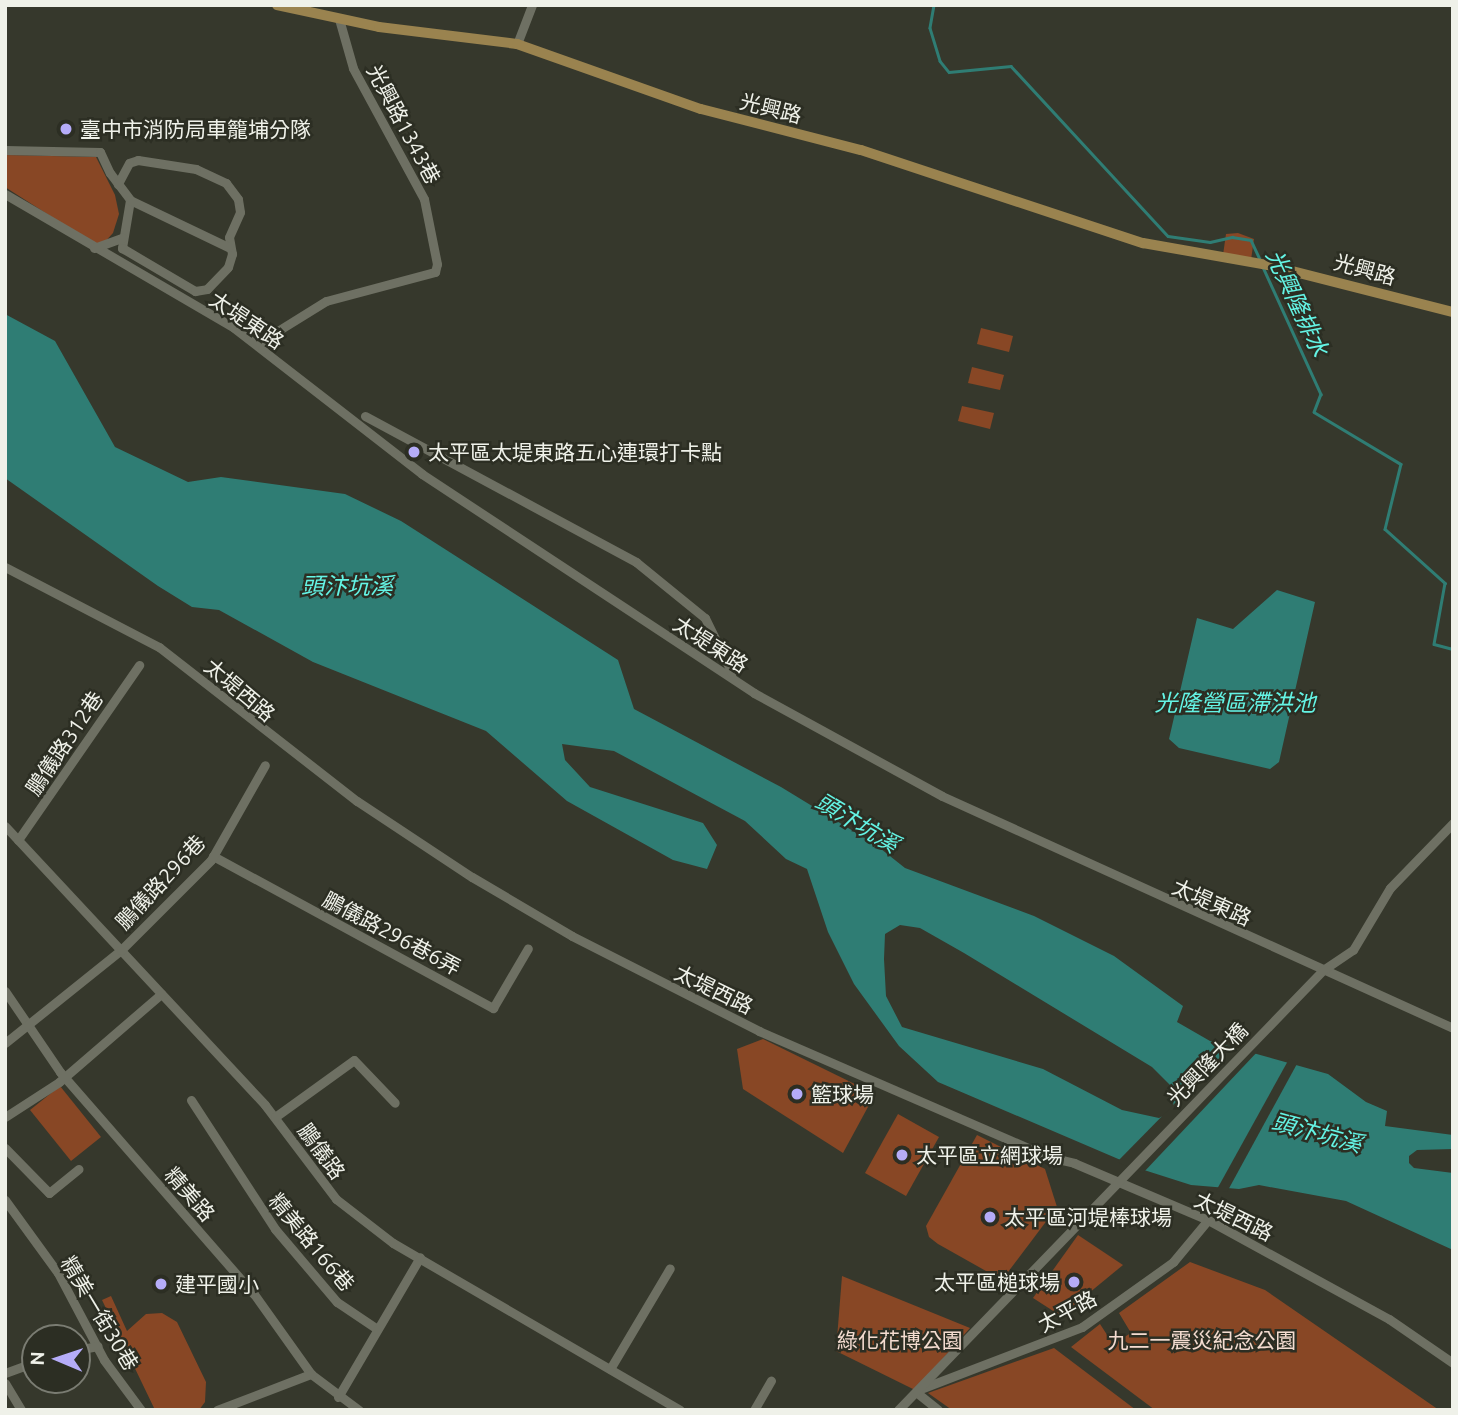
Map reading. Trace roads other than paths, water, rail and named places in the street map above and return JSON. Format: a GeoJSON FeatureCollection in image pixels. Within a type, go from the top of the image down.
{"type":"FeatureCollection","features":[{"type":"Feature","properties":{"kind":"main road","name":"光興路"},"geometry":{"type":"LineString","coordinates":[[277,5],[317,10],[339,19],[517,44],[701,109],[861,150],[1143,243],[1268,265],[1453,312]]}},
{"type":"Feature","properties":{"kind":"street"},"geometry":{"type":"LineString","coordinates":[[517,44],[532,5]]}},
{"type":"Feature","properties":{"kind":"street","name":"光興路1343巷"},"geometry":{"type":"LineString","coordinates":[[262,349],[284,328],[327,301],[435,272],[437,264],[424,200],[349,60],[339,19]]}},
{"type":"Feature","properties":{"kind":"street"},"geometry":{"type":"LineString","coordinates":[[5,150],[100,152],[130,200],[228,247],[232,254],[228,267],[200,293],[130,254],[122,248],[130,200]]}},
{"type":"Feature","properties":{"kind":"street"},"geometry":{"type":"LineString","coordinates":[[118,184],[129,163],[138,160],[196,169],[226,183],[238,199],[239,218],[228,247]]}},
{"type":"Feature","properties":{"kind":"street","name":"太堤東路"},"geometry":{"type":"LineString","coordinates":[[5,194],[97,247],[262,349],[357,428],[422,474],[754,693],[942,796],[1453,1028]]}},
{"type":"Feature","properties":{"kind":"street"},"geometry":{"type":"LineString","coordinates":[[97,247],[122,238]]}},
{"type":"Feature","properties":{"kind":"street"},"geometry":{"type":"LineString","coordinates":[[365,416],[636,562],[705,618],[732,673]]}},
{"type":"Feature","properties":{"kind":"street","name":"太堤西路"},"geometry":{"type":"LineString","coordinates":[[5,567],[159,647],[357,801],[542,920],[759,1031],[1208,1220],[1378,1313],[1453,1363]]}},
{"type":"Feature","properties":{"kind":"street","name":"鵬儀路312巷"},"geometry":{"type":"LineString","coordinates":[[18,840],[139,665]]}},
{"type":"Feature","properties":{"kind":"street","name":"鵬儀路296巷"},"geometry":{"type":"LineString","coordinates":[[5,1043],[121,950],[213,856],[265,765]]}},
{"type":"Feature","properties":{"kind":"street","name":"光興隆大橋"},"geometry":{"type":"LineString","coordinates":[[1116,1182],[1323,970],[1353,950],[1390,888],[1453,823]]}},
{"type":"Feature","properties":{"kind":"street","name":"鵬儀路"},"geometry":{"type":"LineString","coordinates":[[5,826],[275,1117],[336,1199],[420,1257],[680,1410]]}},
{"type":"Feature","properties":{"kind":"street","name":"鵬儀路296巷6弄"},"geometry":{"type":"LineString","coordinates":[[213,856],[493,1008],[528,948]]}},
{"type":"Feature","properties":{"kind":"street","name":"精美路"},"geometry":{"type":"LineString","coordinates":[[5,990],[63,1075],[254,1294],[311,1374],[338,1397],[359,1410]]}},
{"type":"Feature","properties":{"kind":"street"},"geometry":{"type":"LineString","coordinates":[[5,1117],[63,1075],[161,994]]}},
{"type":"Feature","properties":{"kind":"street"},"geometry":{"type":"LineString","coordinates":[[275,1117],[354,1060],[395,1103]]}},
{"type":"Feature","properties":{"kind":"street","name":"精美路166巷"},"geometry":{"type":"LineString","coordinates":[[191,1100],[275,1229],[337,1302],[377,1329]]}},
{"type":"Feature","properties":{"kind":"street"},"geometry":{"type":"LineString","coordinates":[[5,1148],[49,1193],[79,1170]]}},
{"type":"Feature","properties":{"kind":"street","name":"太平路"},"geometry":{"type":"LineString","coordinates":[[898,1410],[1116,1182]]}},
{"type":"Feature","properties":{"kind":"street","name":"精美一街30巷"},"geometry":{"type":"LineString","coordinates":[[5,1200],[58,1273],[98,1346],[141,1410]]}},
{"type":"Feature","properties":{"kind":"street","name":"太平路"},"geometry":{"type":"LineString","coordinates":[[916,1392],[1082,1326],[1173,1262],[1208,1220]]}},
{"type":"Feature","properties":{"kind":"street"},"geometry":{"type":"LineString","coordinates":[[338,1397],[420,1257]]}},
{"type":"Feature","properties":{"kind":"street"},"geometry":{"type":"LineString","coordinates":[[610,1369],[670,1268]]}},
{"type":"Feature","properties":{"kind":"street"},"geometry":{"type":"LineString","coordinates":[[91,1347],[98,1346]]}},
{"type":"Feature","properties":{"kind":"street"},"geometry":{"type":"LineString","coordinates":[[217,1410],[311,1374]]}},
{"type":"Feature","properties":{"kind":"street"},"geometry":{"type":"LineString","coordinates":[[754,1410],[771,1381]]}},
{"type":"Feature","properties":{"kind":"street"},"geometry":{"type":"LineString","coordinates":[[5,1383],[21,1410]]}},
{"type":"Feature","properties":{"kind":"street"},"geometry":{"type":"LineString","coordinates":[[916,1392],[938,1410]]}},
{"type":"Feature","properties":{"kind":"water","name":"頭汴坑溪"},"geometry":{"type":"Polygon","coordinates":[[[5,314],[55,341],[115,447],[188,482],[221,477],[345,494],[401,521],[618,660],[634,709],[781,787],[876,845],[905,868],[1034,916],[1114,956],[1183,1006],[1177,1022],[1210,1041],[1328,1074],[1366,1102],[1387,1111],[1385,1126],[1453,1135],[1453,1149],[1417,1150],[1409,1156],[1409,1163],[1414,1168],[1453,1173],[1453,1250],[1346,1201],[1259,1185],[1239,1189],[1191,1185],[1144,1170],[938,1082],[899,1046],[854,984],[828,932],[807,869],[786,859],[745,821],[614,751],[562,744],[565,760],[590,787],[703,823],[717,845],[707,869],[673,860],[567,801],[486,731],[313,662],[219,610],[192,607],[5,478],[5,314]],[[900,925],[885,934],[886,996],[902,1027],[1043,1069],[1122,1110],[1159,1118],[1173,1111],[1174,1089],[1152,1067],[920,928],[900,925]]]}},
{"type":"Feature","properties":{"kind":"water","name":"光隆營區滯洪池"},"geometry":{"type":"Polygon","coordinates":[[[1277,590],[1315,602],[1279,762],[1270,769],[1179,748],[1169,739],[1197,618],[1233,629],[1277,590]]]}},
{"type":"Feature","properties":{"kind":"waterway","name":"光興隆排水"},"geometry":{"type":"LineString","coordinates":[[934,5],[930,28],[940,61],[949,72],[1011,66],[1168,236],[1210,242],[1232,237],[1251,240],[1261,261]]}},
{"type":"Feature","properties":{"kind":"waterway","name":"光興隆排水"},"geometry":{"type":"LineString","coordinates":[[1263,267],[1321,394],[1314,412],[1401,464],[1385,529],[1445,583],[1434,644],[1453,649]]}},
{"type":"Feature","properties":{"kind":"place","name":"臺中市消防局車籠埔分隊"},"geometry":{"type":"Point","coordinates":[66,129]}},
{"type":"Feature","properties":{"kind":"place","name":"太平區太堤東路五心連環打卡點"},"geometry":{"type":"Point","coordinates":[414,452]}},
{"type":"Feature","properties":{"kind":"place","name":"籃球場"},"geometry":{"type":"Point","coordinates":[797,1094]}},
{"type":"Feature","properties":{"kind":"place","name":"太平區立網球場"},"geometry":{"type":"Point","coordinates":[902,1155]}},
{"type":"Feature","properties":{"kind":"place","name":"太平區河堤棒球場"},"geometry":{"type":"Point","coordinates":[990,1217]}},
{"type":"Feature","properties":{"kind":"place","name":"太平區槌球場"},"geometry":{"type":"Point","coordinates":[1074,1282]}},
{"type":"Feature","properties":{"kind":"place","name":"建平國小"},"geometry":{"type":"Point","coordinates":[161,1284]}},
{"type":"Feature","properties":{"kind":"park label","name":"綠化花博公園"},"geometry":{"type":"Point","coordinates":[900,1340]}},
{"type":"Feature","properties":{"kind":"park label","name":"九二一震災紀念公園"},"geometry":{"type":"Point","coordinates":[1202,1340]}}]}
